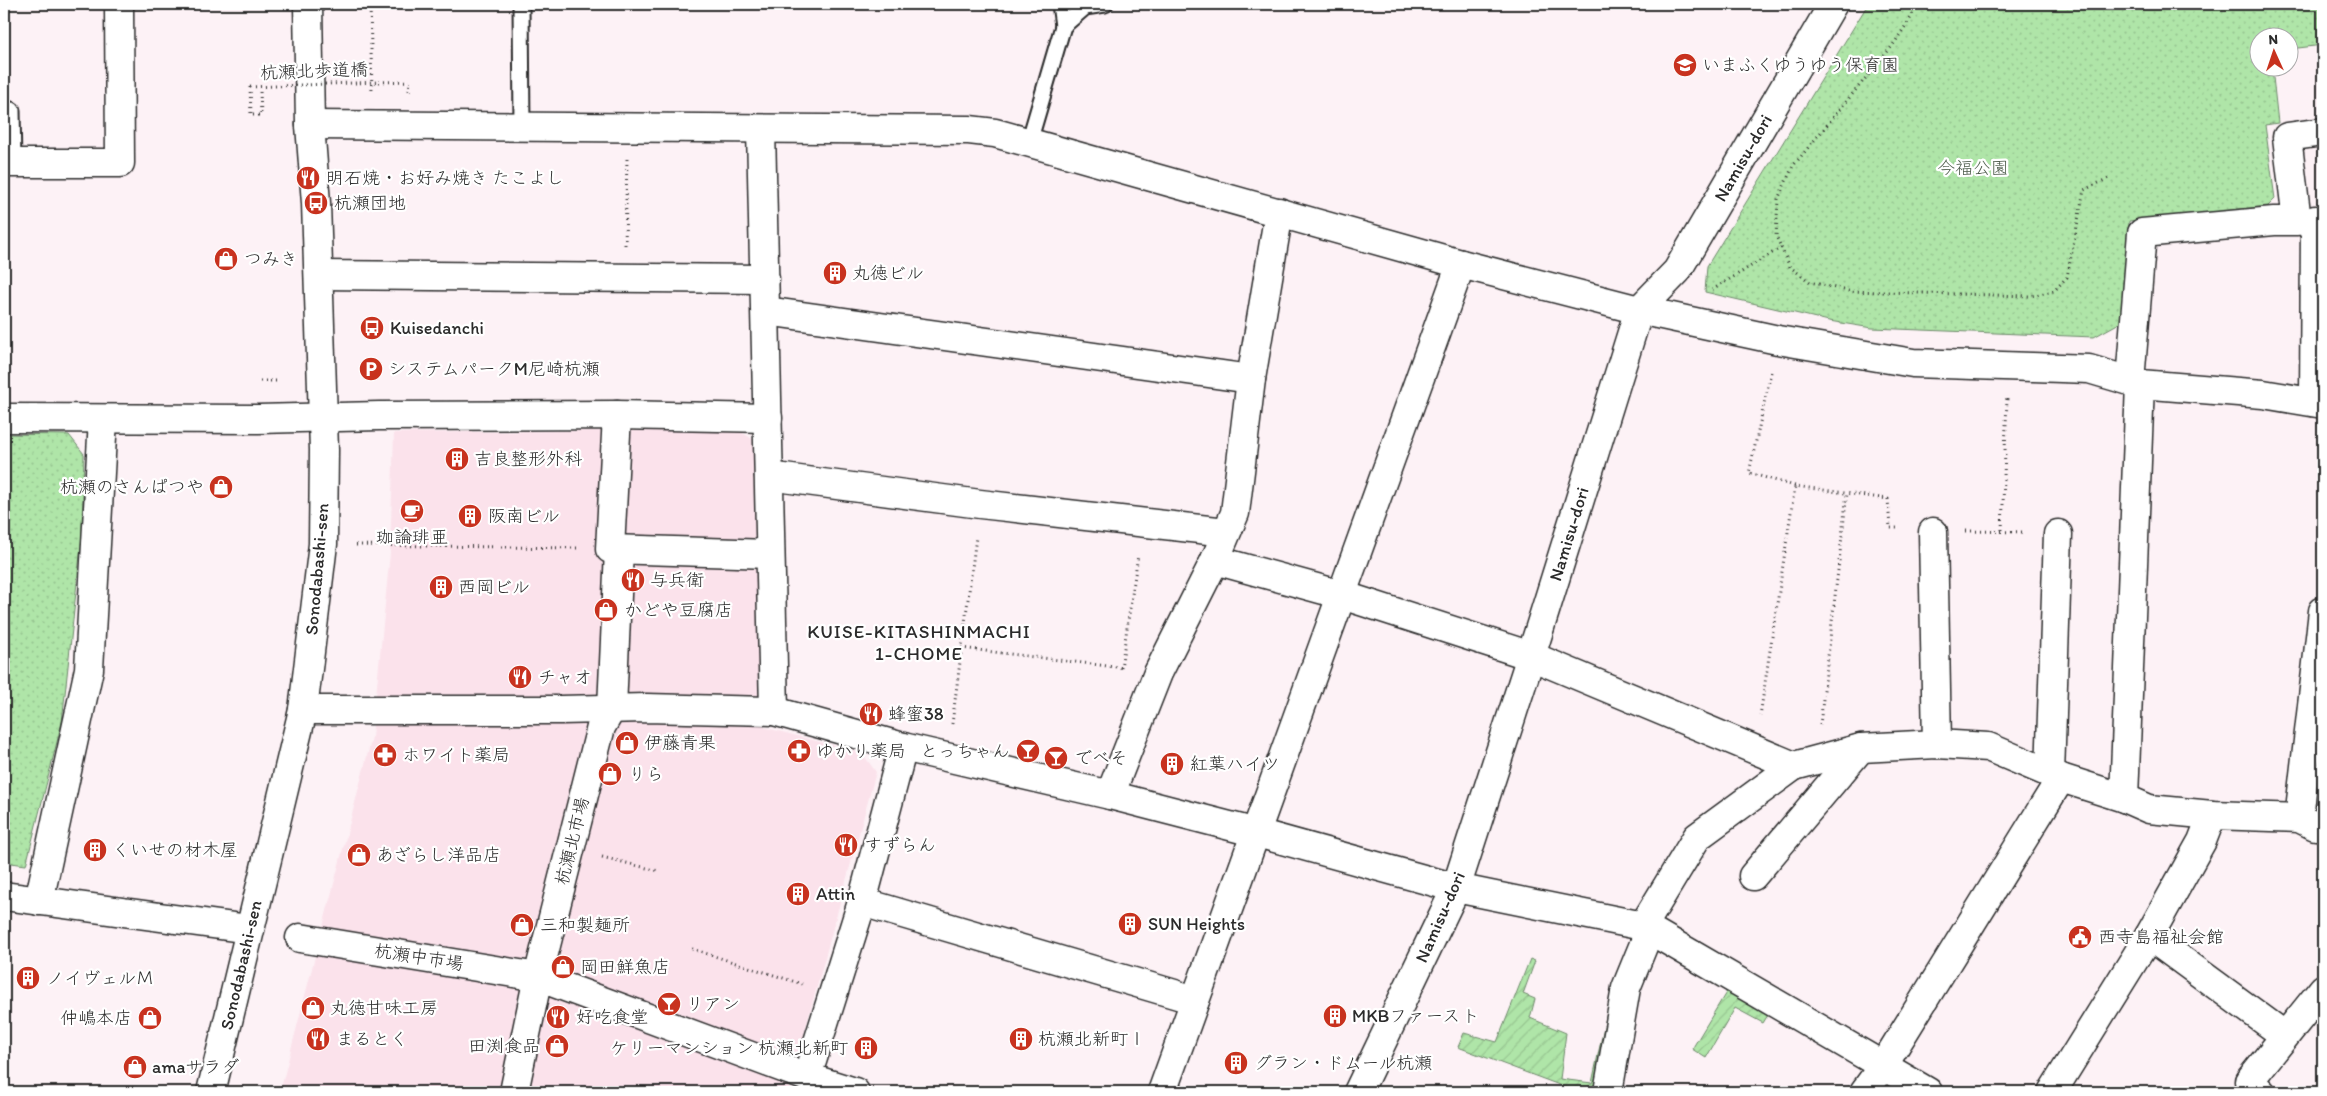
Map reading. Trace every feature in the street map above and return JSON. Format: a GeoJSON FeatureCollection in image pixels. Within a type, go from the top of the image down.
{"type":"FeatureCollection","features":[{"type":"Feature","properties":{"kind":"street"},"geometry":{"type":"LineString","coordinates":[[8,163],[120,163],[118,4]]}},
{"type":"Feature","properties":{"kind":"street","name":"Sonodabashi-sen"},"geometry":{"type":"LineString","coordinates":[[210,1092],[303,710],[323,544],[323,418],[319,275],[310,125],[308,4]]}},
{"type":"Feature","properties":{"kind":"street","name":"Namisu-dori"},"geometry":{"type":"LineString","coordinates":[[1358,1092],[1456,888],[1639,310],[1677,271],[1833,4]]}},
{"type":"Feature","properties":{"kind":"street"},"geometry":{"type":"LineString","coordinates":[[310,125],[969,130],[995,133],[1461,264],[1639,310],[1778,340],[1913,363],[2089,369],[2135,382],[2262,394],[2319,403],[2312,220],[2287,137],[2323,132]]}},
{"type":"Feature","properties":{"kind":"street"},"geometry":{"type":"LineString","coordinates":[[761,128],[774,711]]}},
{"type":"Feature","properties":{"kind":"street"},"geometry":{"type":"LineString","coordinates":[[1110,795],[1158,673],[1215,560],[1235,513],[1251,379],[1279,212]]}},
{"type":"Feature","properties":{"kind":"street"},"geometry":{"type":"LineString","coordinates":[[2124,798],[2135,382],[2142,233],[2274,221],[2312,220]]}},
{"type":"Feature","properties":{"kind":"street"},"geometry":{"type":"LineString","coordinates":[[1162,1092],[1461,264]]}},
{"type":"Feature","properties":{"kind":"street"},"geometry":{"type":"LineString","coordinates":[[319,275],[765,279]]}},
{"type":"Feature","properties":{"kind":"street"},"geometry":{"type":"LineString","coordinates":[[766,311],[1251,379]]}},
{"type":"Feature","properties":{"kind":"street"},"geometry":{"type":"LineString","coordinates":[[612,708],[617,415]]}},
{"type":"Feature","properties":{"kind":"street"},"geometry":{"type":"LineString","coordinates":[[4,418],[323,418],[617,415],[768,418]]}},
{"type":"Feature","properties":{"kind":"street"},"geometry":{"type":"LineString","coordinates":[[40,901],[89,669],[103,419]]}},
{"type":"Feature","properties":{"kind":"street"},"geometry":{"type":"LineString","coordinates":[[769,476],[980,504],[1226,532]]}},
{"type":"Feature","properties":{"kind":"street"},"geometry":{"type":"LineString","coordinates":[[1933,532],[1937,744]]}},
{"type":"Feature","properties":{"kind":"street"},"geometry":{"type":"LineString","coordinates":[[1864,1092],[1883,1066],[2056,776],[2058,534]]}},
{"type":"Feature","properties":{"kind":"street"},"geometry":{"type":"LineString","coordinates":[[614,549],[770,554]]}},
{"type":"Feature","properties":{"kind":"street"},"geometry":{"type":"LineString","coordinates":[[1215,560],[1342,594],[1531,656],[1755,751],[1805,763]]}},
{"type":"Feature","properties":{"kind":"street"},"geometry":{"type":"LineString","coordinates":[[1608,1092],[1626,988],[1646,939],[1643,926],[1697,837],[1805,763],[1861,748],[1937,744],[1988,747],[2056,776],[2149,808],[2311,822],[2323,610]]}},
{"type":"Feature","properties":{"kind":"street"},"geometry":{"type":"LineString","coordinates":[[303,710],[561,710],[612,708],[774,711],[903,747],[1110,795],[1257,833],[1456,888],[1643,926],[1928,1092]]}},
{"type":"Feature","properties":{"kind":"street","name":"杭瀬北市場"},"geometry":{"type":"LineString","coordinates":[[538,977],[601,727],[612,708]]}},
{"type":"Feature","properties":{"kind":"street"},"geometry":{"type":"LineString","coordinates":[[812,1061],[862,902],[903,747]]}},
{"type":"Feature","properties":{"kind":"street"},"geometry":{"type":"LineString","coordinates":[[1753,876],[1861,748]]}},
{"type":"Feature","properties":{"kind":"street"},"geometry":{"type":"LineString","coordinates":[[2064,1088],[2202,841],[2212,814]]}},
{"type":"Feature","properties":{"kind":"street"},"geometry":{"type":"LineString","coordinates":[[4,896],[249,929]]}},
{"type":"Feature","properties":{"kind":"street"},"geometry":{"type":"LineString","coordinates":[[862,902],[1195,1000]]}},
{"type":"Feature","properties":{"kind":"street"},"geometry":{"type":"LineString","coordinates":[[2149,936],[2284,1035]]}},
{"type":"Feature","properties":{"kind":"street","name":"杭瀬中市場"},"geometry":{"type":"LineString","coordinates":[[300,938],[538,977],[781,1067],[855,1092]]}},
{"type":"Feature","properties":{"kind":"street"},"geometry":{"type":"LineString","coordinates":[[514,1092],[538,977]]}},
{"type":"Feature","properties":{"kind":"street"},"geometry":{"type":"LineString","coordinates":[[2248,1089],[2284,1035],[2323,988]]}},
{"type":"Feature","properties":{"kind":"lane"},"geometry":{"type":"LineString","coordinates":[[521,4],[522,127]]}},
{"type":"Feature","properties":{"kind":"lane"},"geometry":{"type":"LineString","coordinates":[[1029,142],[1063,26],[1060,4]]}},
{"type":"Feature","properties":{"kind":"lane"},"geometry":{"type":"LineString","coordinates":[[1063,26],[1085,7],[1104,4]]}},
{"type":"Feature","properties":{"kind":"lane"},"geometry":{"type":"LineString","coordinates":[[8,163],[12,110]]}},
{"type":"Feature","properties":{"kind":"path"},"geometry":{"type":"LineString","coordinates":[[370,4],[373,101]]}},
{"type":"Feature","properties":{"kind":"path"},"geometry":{"type":"LineString","coordinates":[[1914,4],[1912,16],[1893,45],[1793,166],[1778,199],[1776,236],[1790,267],[1810,282],[1848,291],[2030,296],[2054,290],[2067,277],[2084,190],[2111,177]]}},
{"type":"Feature","properties":{"kind":"path","name":"杭瀬北歩道橋"},"geometry":{"type":"LineString","coordinates":[[260,90],[261,115],[251,115],[250,87],[410,82],[410,91],[402,92]]}},
{"type":"Feature","properties":{"kind":"path"},"geometry":{"type":"LineString","coordinates":[[624,278],[628,128]]}},
{"type":"Feature","properties":{"kind":"path"},"geometry":{"type":"LineString","coordinates":[[1712,290],[1782,247]]}},
{"type":"Feature","properties":{"kind":"path"},"geometry":{"type":"LineString","coordinates":[[1749,473],[1778,340]]}},
{"type":"Feature","properties":{"kind":"path"},"geometry":{"type":"LineString","coordinates":[[2002,530],[2009,366]]}},
{"type":"Feature","properties":{"kind":"path"},"geometry":{"type":"LineString","coordinates":[[364,377],[371,376]]}},
{"type":"Feature","properties":{"kind":"path"},"geometry":{"type":"LineString","coordinates":[[260,381],[277,380]]}},
{"type":"Feature","properties":{"kind":"path"},"geometry":{"type":"LineString","coordinates":[[1755,751],[1795,486]]}},
{"type":"Feature","properties":{"kind":"path"},"geometry":{"type":"LineString","coordinates":[[1805,763],[1846,493]]}},
{"type":"Feature","properties":{"kind":"path"},"geometry":{"type":"LineString","coordinates":[[947,758],[980,504]]}},
{"type":"Feature","properties":{"kind":"path"},"geometry":{"type":"LineString","coordinates":[[1122,668],[1143,523]]}},
{"type":"Feature","properties":{"kind":"path"},"geometry":{"type":"LineString","coordinates":[[323,544],[614,549]]}},
{"type":"Feature","properties":{"kind":"path"},"geometry":{"type":"LineString","coordinates":[[961,648],[1158,673]]}},
{"type":"Feature","properties":{"kind":"path"},"geometry":{"type":"LineString","coordinates":[[570,850],[659,871]]}},
{"type":"Feature","properties":{"kind":"path"},"geometry":{"type":"LineString","coordinates":[[692,949],[833,994]]}},
{"type":"Feature","properties":{"kind":"shaded area"},"geometry":{"type":"Polygon","coordinates":[[[736,429],[754,440],[763,727],[862,753],[876,772],[788,1092],[280,1092],[372,737],[390,553],[394,433],[736,429]]]}},
{"type":"Feature","properties":{"kind":"green space","name":"今福公園"},"geometry":{"type":"Polygon","coordinates":[[[1868,4],[2323,4],[2323,45],[2300,48],[2300,28],[2250,28],[2250,78],[2273,78],[2278,123],[2265,125],[2275,199],[2268,206],[2129,221],[2123,321],[2094,337],[1872,328],[1829,321],[1705,292],[1707,266],[1868,4]]]}},
{"type":"Feature","properties":{"kind":"green space"},"geometry":{"type":"Polygon","coordinates":[[[4,434],[69,435],[84,454],[82,536],[62,722],[26,865],[4,862],[4,434]]]}},
{"type":"Feature","properties":{"kind":"green space"},"geometry":{"type":"Polygon","coordinates":[[[1530,959],[1535,961],[1523,994],[1535,999],[1530,1018],[1566,1033],[1560,1079],[1592,1083],[1612,989],[1604,1092],[1578,1092],[1458,1047],[1464,1033],[1497,1042],[1530,959]]]}},
{"type":"Feature","properties":{"kind":"green space"},"geometry":{"type":"Polygon","coordinates":[[[1730,986],[1771,1010],[1763,1023],[1735,1008],[1706,1058],[1692,1049],[1730,986]]]}},
{"type":"Feature","properties":{"kind":"place","name":"いまふくゆうゆう保育園"},"geometry":{"type":"Point","coordinates":[1685,65]}},
{"type":"Feature","properties":{"kind":"place","name":"明石焼・お好み焼き たこよし"},"geometry":{"type":"Point","coordinates":[308,178]}},
{"type":"Feature","properties":{"kind":"place","name":"杭瀬団地"},"geometry":{"type":"Point","coordinates":[316,203]}},
{"type":"Feature","properties":{"kind":"place","name":"つみき"},"geometry":{"type":"Point","coordinates":[226,259]}},
{"type":"Feature","properties":{"kind":"place","name":"丸徳ビル"},"geometry":{"type":"Point","coordinates":[835,273]}},
{"type":"Feature","properties":{"kind":"place","name":"Kuisedanchi"},"geometry":{"type":"Point","coordinates":[372,328]}},
{"type":"Feature","properties":{"kind":"place","name":"システムパークM尼崎杭瀬"},"geometry":{"type":"Point","coordinates":[371,369]}},
{"type":"Feature","properties":{"kind":"place","name":"吉良整形外科"},"geometry":{"type":"Point","coordinates":[457,459]}},
{"type":"Feature","properties":{"kind":"place","name":"杭瀬のさんぱつや"},"geometry":{"type":"Point","coordinates":[221,487]}},
{"type":"Feature","properties":{"kind":"place","name":"珈論琲亜"},"geometry":{"type":"Point","coordinates":[412,511]}},
{"type":"Feature","properties":{"kind":"place","name":"阪南ビル"},"geometry":{"type":"Point","coordinates":[470,516]}},
{"type":"Feature","properties":{"kind":"place","name":"与兵衛"},"geometry":{"type":"Point","coordinates":[633,580]}},
{"type":"Feature","properties":{"kind":"place","name":"西岡ビル"},"geometry":{"type":"Point","coordinates":[441,587]}},
{"type":"Feature","properties":{"kind":"place","name":"かどや豆腐店"},"geometry":{"type":"Point","coordinates":[606,610]}},
{"type":"Feature","properties":{"kind":"place","name":"チャオ"},"geometry":{"type":"Point","coordinates":[520,677]}},
{"type":"Feature","properties":{"kind":"place","name":"蜂蜜38"},"geometry":{"type":"Point","coordinates":[871,714]}},
{"type":"Feature","properties":{"kind":"place","name":"伊藤青果"},"geometry":{"type":"Point","coordinates":[627,743]}},
{"type":"Feature","properties":{"kind":"place","name":"ゆかり薬局"},"geometry":{"type":"Point","coordinates":[799,751]}},
{"type":"Feature","properties":{"kind":"place","name":"とっちゃん"},"geometry":{"type":"Point","coordinates":[1028,751]}},
{"type":"Feature","properties":{"kind":"place","name":"ホワイト薬局"},"geometry":{"type":"Point","coordinates":[385,755]}},
{"type":"Feature","properties":{"kind":"place","name":"でべそ"},"geometry":{"type":"Point","coordinates":[1056,758]}},
{"type":"Feature","properties":{"kind":"place","name":"紅葉ハイツ"},"geometry":{"type":"Point","coordinates":[1172,764]}},
{"type":"Feature","properties":{"kind":"place","name":"りら"},"geometry":{"type":"Point","coordinates":[610,774]}},
{"type":"Feature","properties":{"kind":"place","name":"すずらん"},"geometry":{"type":"Point","coordinates":[846,845]}},
{"type":"Feature","properties":{"kind":"place","name":"くいせの材木屋"},"geometry":{"type":"Point","coordinates":[95,850]}},
{"type":"Feature","properties":{"kind":"place","name":"あざらし洋品店"},"geometry":{"type":"Point","coordinates":[359,855]}},
{"type":"Feature","properties":{"kind":"place","name":"Attin"},"geometry":{"type":"Point","coordinates":[798,894]}},
{"type":"Feature","properties":{"kind":"place","name":"SUN Heights"},"geometry":{"type":"Point","coordinates":[1130,924]}},
{"type":"Feature","properties":{"kind":"place","name":"三和製麺所"},"geometry":{"type":"Point","coordinates":[522,925]}},
{"type":"Feature","properties":{"kind":"place","name":"西寺島福祉会館"},"geometry":{"type":"Point","coordinates":[2080,937]}},
{"type":"Feature","properties":{"kind":"place","name":"岡田鮮魚店"},"geometry":{"type":"Point","coordinates":[563,967]}},
{"type":"Feature","properties":{"kind":"place","name":"ノイヴェルＭ"},"geometry":{"type":"Point","coordinates":[28,978]}},
{"type":"Feature","properties":{"kind":"place","name":"リアン"},"geometry":{"type":"Point","coordinates":[669,1004]}},
{"type":"Feature","properties":{"kind":"place","name":"丸徳甘味工房"},"geometry":{"type":"Point","coordinates":[313,1008]}},
{"type":"Feature","properties":{"kind":"place","name":"MKBファースト"},"geometry":{"type":"Point","coordinates":[1335,1016]}},
{"type":"Feature","properties":{"kind":"place","name":"好吃食堂"},"geometry":{"type":"Point","coordinates":[558,1017]}},
{"type":"Feature","properties":{"kind":"place","name":"仲嶋本店"},"geometry":{"type":"Point","coordinates":[150,1018]}},
{"type":"Feature","properties":{"kind":"place","name":"まるとく"},"geometry":{"type":"Point","coordinates":[318,1039]}},
{"type":"Feature","properties":{"kind":"place","name":"杭瀬北新町Ⅰ"},"geometry":{"type":"Point","coordinates":[1021,1039]}},
{"type":"Feature","properties":{"kind":"place","name":"田渕食品"},"geometry":{"type":"Point","coordinates":[557,1046]}},
{"type":"Feature","properties":{"kind":"place","name":"ケリーマンション 杭瀬北新町"},"geometry":{"type":"Point","coordinates":[866,1048]}},
{"type":"Feature","properties":{"kind":"place","name":"グラン・ドムール杭瀬"},"geometry":{"type":"Point","coordinates":[1236,1063]}},
{"type":"Feature","properties":{"kind":"place","name":"amaサラダ"},"geometry":{"type":"Point","coordinates":[135,1067]}},
{"type":"Feature","properties":{"kind":"district","name":"KUISE-KITASHINMACHI 1-CHOME"},"geometry":{"type":"Point","coordinates":[919,642]}}]}
